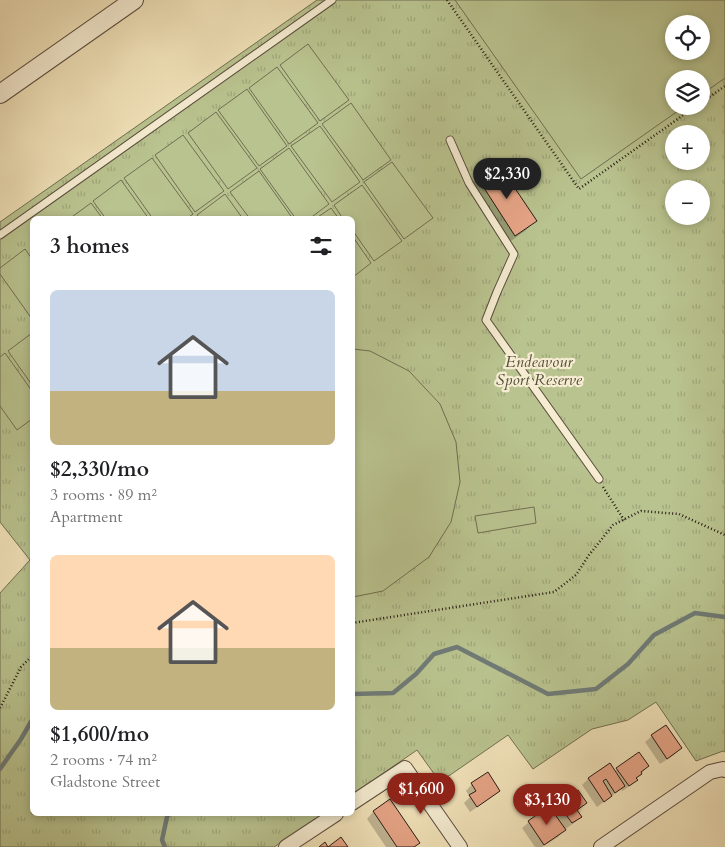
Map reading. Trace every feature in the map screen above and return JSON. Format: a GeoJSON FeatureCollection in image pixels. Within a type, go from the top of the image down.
{"type":"FeatureCollection","features":[{"type":"Feature","properties":{"kind":"street"},"geometry":{"type":"LineString","coordinates":[[0,94],[134,0]]}},
{"type":"Feature","properties":{"kind":"street"},"geometry":{"type":"LineString","coordinates":[[355,801],[405,768],[460,847]]}},
{"type":"Feature","properties":{"kind":"street"},"geometry":{"type":"LineString","coordinates":[[601,847],[710,772],[724,770]]}},
{"type":"Feature","properties":{"kind":"street"},"geometry":{"type":"LineString","coordinates":[[286,847],[333,816]]}},
{"type":"Feature","properties":{"kind":"lane"},"geometry":{"type":"LineString","coordinates":[[0,235],[332,0]]}},
{"type":"Feature","properties":{"kind":"lane"},"geometry":{"type":"LineString","coordinates":[[450,140],[469,183],[514,254],[486,320],[599,479]]}},
{"type":"Feature","properties":{"kind":"path"},"geometry":{"type":"LineString","coordinates":[[447,0],[579,189],[683,115]]}},
{"type":"Feature","properties":{"kind":"path"},"geometry":{"type":"LineString","coordinates":[[710,96],[725,86]]}},
{"type":"Feature","properties":{"kind":"path"},"geometry":{"type":"LineString","coordinates":[[599,479],[624,520]]}},
{"type":"Feature","properties":{"kind":"path"},"geometry":{"type":"LineString","coordinates":[[355,624],[554,592],[576,575],[613,525],[641,511],[679,514],[725,534]]}},
{"type":"Feature","properties":{"kind":"path"},"geometry":{"type":"LineString","coordinates":[[0,708],[21,667],[30,658]]}},
{"type":"Feature","properties":{"kind":"green space","name":"Endeavour Sport Reserve"},"geometry":{"type":"Polygon","coordinates":[[[317,0],[725,0],[725,752],[723,751],[696,761],[656,702],[628,720],[592,729],[533,769],[508,735],[440,782],[417,750],[355,793],[355,216],[30,216],[30,560],[0,522],[0,222],[317,0]]]}},
{"type":"Feature","properties":{"kind":"green space"},"geometry":{"type":"Polygon","coordinates":[[[455,0],[725,0],[725,78],[710,89],[710,70],[665,70],[665,115],[672,115],[581,179],[455,0]]]}},
{"type":"Feature","properties":{"kind":"green space"},"geometry":{"type":"Polygon","coordinates":[[[308,44],[349,100],[320,121],[280,65],[308,44]]]}},
{"type":"Feature","properties":{"kind":"green space"},"geometry":{"type":"Polygon","coordinates":[[[277,67],[318,123],[289,144],[249,88],[277,67]]]}},
{"type":"Feature","properties":{"kind":"green space"},"geometry":{"type":"Polygon","coordinates":[[[247,89],[287,146],[259,166],[218,110],[247,89]]]}},
{"type":"Feature","properties":{"kind":"green space"},"geometry":{"type":"Polygon","coordinates":[[[351,103],[391,160],[363,180],[322,124],[351,103]]]}},
{"type":"Feature","properties":{"kind":"green space"},"geometry":{"type":"Polygon","coordinates":[[[216,112],[257,168],[228,189],[188,133],[216,112]]]}},
{"type":"Feature","properties":{"kind":"green space"},"geometry":{"type":"Polygon","coordinates":[[[320,126],[360,182],[332,202],[291,146],[320,126]]]}},
{"type":"Feature","properties":{"kind":"green space"},"geometry":{"type":"Polygon","coordinates":[[[183,135],[224,191],[195,212],[155,155],[183,135]]]}},
{"type":"Feature","properties":{"kind":"green space"},"geometry":{"type":"Polygon","coordinates":[[[289,148],[329,204],[313,216],[294,216],[260,169],[289,148]]]}},
{"type":"Feature","properties":{"kind":"green space"},"geometry":{"type":"Polygon","coordinates":[[[152,158],[193,214],[190,216],[151,216],[124,178],[152,158]]]}},
{"type":"Feature","properties":{"kind":"green space"},"geometry":{"type":"Polygon","coordinates":[[[392,162],[433,218],[404,239],[364,182],[392,162]]]}},
{"type":"Feature","properties":{"kind":"green space"},"geometry":{"type":"Polygon","coordinates":[[[259,171],[291,216],[248,216],[230,192],[259,171]]]}},
{"type":"Feature","properties":{"kind":"green space"},"geometry":{"type":"Polygon","coordinates":[[[121,180],[147,216],[104,216],[93,201],[121,180]]]}},
{"type":"Feature","properties":{"kind":"green space"},"geometry":{"type":"Polygon","coordinates":[[[362,185],[402,241],[374,261],[355,234],[355,216],[341,216],[334,205],[362,185]]]}},
{"type":"Feature","properties":{"kind":"green space"},"geometry":{"type":"Polygon","coordinates":[[[225,194],[241,216],[198,216],[225,194]]]}},
{"type":"Feature","properties":{"kind":"green space"},"geometry":{"type":"Polygon","coordinates":[[[91,203],[101,216],[73,216],[91,203]]]}},
{"type":"Feature","properties":{"kind":"green space"},"geometry":{"type":"Polygon","coordinates":[[[331,208],[337,216],[319,216],[331,208]]]}},
{"type":"Feature","properties":{"kind":"green space"},"geometry":{"type":"Polygon","coordinates":[[[355,240],[371,263],[355,275],[355,240]]]}},
{"type":"Feature","properties":{"kind":"green space"},"geometry":{"type":"Polygon","coordinates":[[[25,249],[30,256],[30,316],[0,274],[0,268],[25,249]]]}},
{"type":"Feature","properties":{"kind":"green space"},"geometry":{"type":"Polygon","coordinates":[[[30,334],[30,382],[8,351],[30,334]]]}},
{"type":"Feature","properties":{"kind":"green space"},"geometry":{"type":"Polygon","coordinates":[[[355,349],[370,351],[409,371],[440,404],[456,442],[460,482],[451,522],[429,557],[383,591],[355,597],[355,349]]]}},
{"type":"Feature","properties":{"kind":"green space"},"geometry":{"type":"Polygon","coordinates":[[[5,353],[30,388],[30,420],[17,430],[0,406],[0,357],[5,353]]]}},
{"type":"Feature","properties":{"kind":"green space"},"geometry":{"type":"Polygon","coordinates":[[[534,507],[536,523],[478,533],[475,516],[534,507]]]}},
{"type":"Feature","properties":{"kind":"green space","name":"Endeavour Sport Reserve"},"geometry":{"type":"Polygon","coordinates":[[[30,560],[30,816],[320,816],[274,847],[0,847],[0,593],[30,560]]]}},
{"type":"Feature","properties":{"kind":"building"},"geometry":{"type":"Polygon","coordinates":[[[498,163],[537,221],[515,236],[477,177],[498,163]]]}},
{"type":"Feature","properties":{"kind":"building"},"geometry":{"type":"Polygon","coordinates":[[[666,725],[682,748],[667,759],[651,735],[666,725]]]}},
{"type":"Feature","properties":{"kind":"building"},"geometry":{"type":"Polygon","coordinates":[[[639,752],[649,766],[636,778],[638,780],[629,786],[616,768],[639,752]]]}},
{"type":"Feature","properties":{"kind":"building"},"geometry":{"type":"Polygon","coordinates":[[[610,763],[625,786],[615,793],[606,779],[603,781],[612,796],[604,802],[588,778],[610,763]]]}},
{"type":"Feature","properties":{"kind":"building"},"geometry":{"type":"Polygon","coordinates":[[[488,772],[500,791],[477,807],[469,795],[476,791],[471,783],[488,772]]]}},
{"type":"Feature","properties":{"kind":"building"},"geometry":{"type":"Polygon","coordinates":[[[578,790],[587,803],[577,810],[582,817],[572,823],[558,804],[578,790]]]}},
{"type":"Feature","properties":{"kind":"building"},"geometry":{"type":"Polygon","coordinates":[[[390,799],[420,843],[414,847],[397,847],[373,811],[390,799]]]}},
{"type":"Feature","properties":{"kind":"building"},"geometry":{"type":"Polygon","coordinates":[[[549,806],[566,830],[544,845],[528,821],[549,806]]]}},
{"type":"Feature","properties":{"kind":"building"},"geometry":{"type":"Polygon","coordinates":[[[341,837],[348,847],[328,847],[341,837]]]}},
{"type":"Feature","properties":{"kind":"building"},"geometry":{"type":"Polygon","coordinates":[[[325,842],[328,847],[319,847],[325,842]]]}},
{"type":"Feature","properties":{"kind":"waterway"},"geometry":{"type":"LineString","coordinates":[[355,694],[393,693],[416,674],[434,654],[457,647],[548,694],[596,689],[628,664],[654,635],[695,613],[725,617]]}},
{"type":"Feature","properties":{"kind":"waterway"},"geometry":{"type":"LineString","coordinates":[[0,769],[30,723]]}},
{"type":"Feature","properties":{"kind":"waterway"},"geometry":{"type":"LineString","coordinates":[[165,847],[162,840],[168,816]]}}]}
